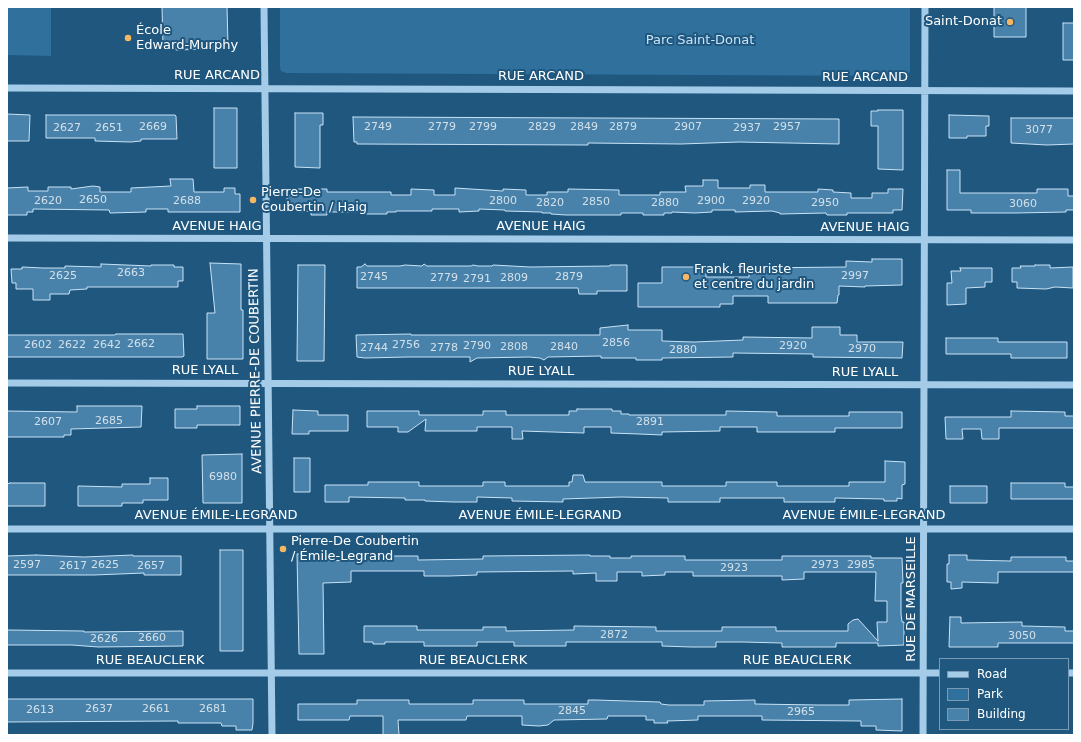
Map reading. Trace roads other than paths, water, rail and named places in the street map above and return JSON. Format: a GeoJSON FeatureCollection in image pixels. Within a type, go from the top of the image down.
{"type":"FeatureCollection","features":[{"type":"Feature","properties":{"kind":"street","name":"AVENUE PIERRE-DE COUBERTIN"},"geometry":{"type":"LineString","coordinates":[[264,7],[272,735]]}},
{"type":"Feature","properties":{"kind":"street","name":"RUE DE MARSEILLE"},"geometry":{"type":"LineString","coordinates":[[923,735],[926,7]]}},
{"type":"Feature","properties":{"kind":"street","name":"RUE ARCAND"},"geometry":{"type":"LineString","coordinates":[[7,88],[1074,91]]}},
{"type":"Feature","properties":{"kind":"street","name":"AVENUE HAIG"},"geometry":{"type":"LineString","coordinates":[[7,238],[1074,240]]}},
{"type":"Feature","properties":{"kind":"street","name":"RUE LYALL"},"geometry":{"type":"LineString","coordinates":[[7,383],[1074,385]]}},
{"type":"Feature","properties":{"kind":"street","name":"AVENUE ÉMILE-LEGRAND"},"geometry":{"type":"LineString","coordinates":[[7,528],[1074,528]]}},
{"type":"Feature","properties":{"kind":"street","name":"RUE BEAUCLERK"},"geometry":{"type":"LineString","coordinates":[[7,672],[939,673]]}},
{"type":"Feature","properties":{"kind":"place","name":"Saint-Donat"},"geometry":{"type":"Point","coordinates":[1010,22]}},
{"type":"Feature","properties":{"kind":"place","name":"École Edward-Murphy"},"geometry":{"type":"Point","coordinates":[128,38]}},
{"type":"Feature","properties":{"kind":"place","name":"Pierre-De Coubertin / Haig"},"geometry":{"type":"Point","coordinates":[253,200]}},
{"type":"Feature","properties":{"kind":"place","name":"Frank, fleuriste et centre du jardin"},"geometry":{"type":"Point","coordinates":[686,277]}},
{"type":"Feature","properties":{"kind":"place","name":"Pierre-De Coubertin / Émile-Legrand"},"geometry":{"type":"Point","coordinates":[283,549]}},
{"type":"Feature","properties":{"kind":"park label","name":"Parc Saint-Donat"},"geometry":{"type":"Point","coordinates":[700,41]}}]}
